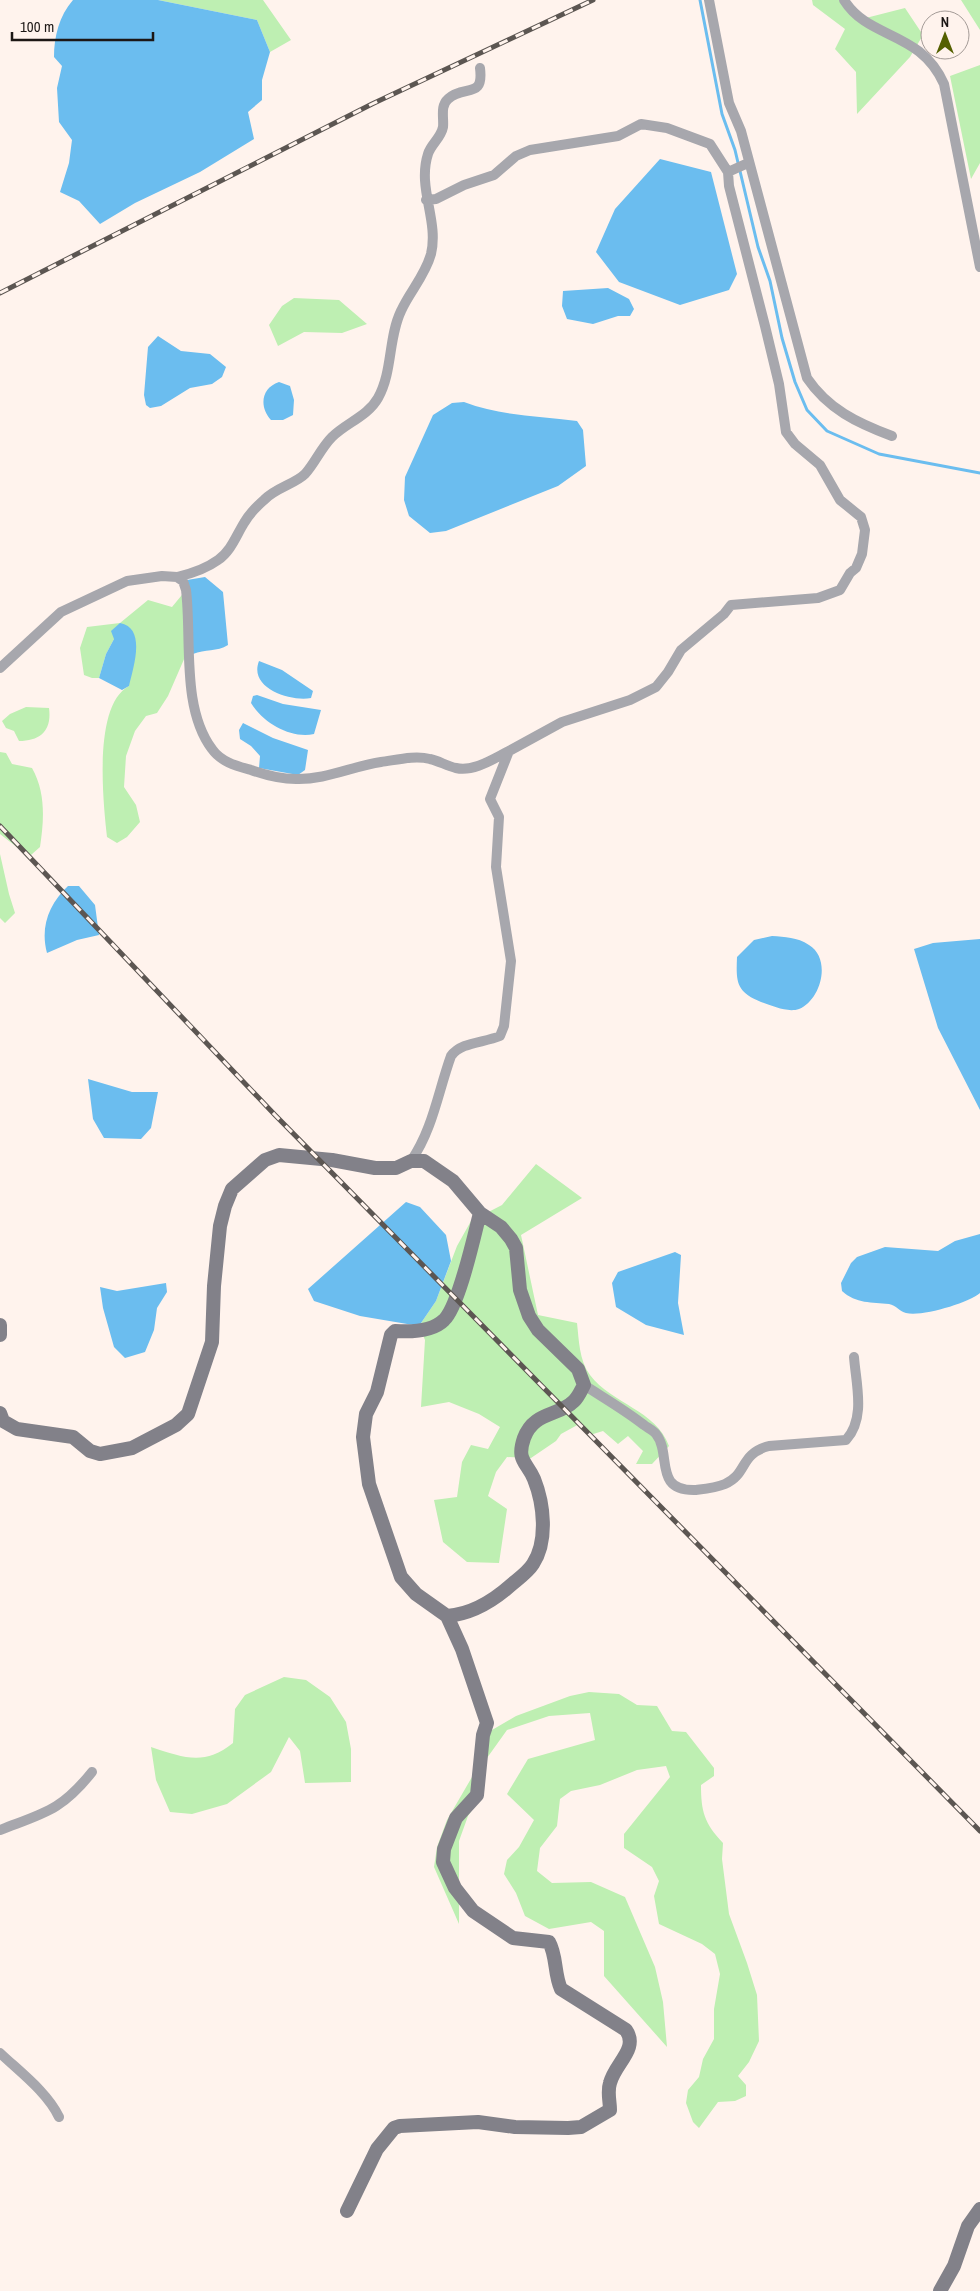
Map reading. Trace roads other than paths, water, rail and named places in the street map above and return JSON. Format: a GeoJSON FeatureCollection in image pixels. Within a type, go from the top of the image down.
{"type":"FeatureCollection","features":[{"type":"Feature","properties":{"kind":"street"},"geometry":{"type":"LineString","coordinates":[[709,0],[729,103],[741,131],[807,378],[819,396],[861,424],[892,436]]}},
{"type":"Feature","properties":{"kind":"street"},"geometry":{"type":"LineString","coordinates":[[844,0],[860,18],[906,41],[931,60],[939,71],[944,84],[980,267]]}},
{"type":"Feature","properties":{"kind":"street"},"geometry":{"type":"LineString","coordinates":[[176,577],[218,560],[233,543],[253,510],[265,498],[277,488],[304,475],[333,436],[370,410],[378,400],[388,374],[401,311],[422,279],[430,255],[433,227],[426,200],[424,181],[428,154],[443,128],[444,106],[447,99],[457,93],[475,89],[480,85],[482,80],[480,68]]}},
{"type":"Feature","properties":{"kind":"street"},"geometry":{"type":"LineString","coordinates":[[0,668],[61,612],[127,581],[162,576],[176,577],[183,581],[186,590],[188,650],[196,712],[212,750],[233,765],[263,774],[296,780],[333,774],[365,764],[410,759],[430,759],[458,768],[472,768],[509,751],[562,722],[630,700],[656,687],[668,672],[680,650],[724,614],[731,605],[818,598],[840,590],[856,568],[862,554],[865,530],[861,517],[840,500],[820,465],[795,444],[786,432],[779,384],[729,186],[728,172],[710,144],[667,128],[641,124],[618,136],[530,150],[516,156],[494,175],[464,185],[436,199],[426,200]]}},
{"type":"Feature","properties":{"kind":"street"},"geometry":{"type":"LineString","coordinates":[[728,172],[748,163]]}},
{"type":"Feature","properties":{"kind":"street"},"geometry":{"type":"LineString","coordinates":[[411,1161],[420,1148],[430,1124],[451,1056],[456,1049],[463,1046],[500,1036],[504,1026],[511,961],[496,867],[499,817],[490,799],[509,751]]}},
{"type":"Feature","properties":{"kind":"street"},"geometry":{"type":"LineString","coordinates":[[0,1413],[3,1421],[17,1429],[73,1437],[90,1451],[100,1454],[132,1448],[176,1425],[188,1414],[212,1342],[214,1286],[220,1226],[232,1189],[265,1160],[279,1155],[332,1160],[376,1168],[396,1168],[411,1161],[424,1161],[453,1181],[480,1213],[501,1227],[511,1239],[516,1248],[520,1290],[528,1316],[538,1330],[578,1369],[584,1385],[629,1413],[656,1434],[661,1443],[668,1479],[676,1487],[687,1490],[704,1489],[725,1484],[735,1477],[750,1454],[756,1449],[769,1446],[846,1440],[854,1431],[858,1418],[854,1357]]}},
{"type":"Feature","properties":{"kind":"street"},"geometry":{"type":"LineString","coordinates":[[347,2211],[377,2149],[394,2128],[406,2124],[478,2122],[550,2128],[581,2127],[610,2110],[609,2085],[620,2061],[631,2046],[631,2037],[626,2030],[561,1989],[558,1982],[554,1950],[549,1942],[513,1938],[498,1930],[473,1911],[448,1876],[443,1862],[444,1850],[456,1818],[477,1795],[483,1735],[487,1723],[462,1649],[447,1616],[416,1594],[401,1577],[369,1484],[363,1437],[366,1414],[377,1392],[392,1335],[395,1331],[416,1331],[431,1327],[444,1320],[454,1301],[480,1213]]}},
{"type":"Feature","properties":{"kind":"street"},"geometry":{"type":"LineString","coordinates":[[0,1325],[0,1335]]}},
{"type":"Feature","properties":{"kind":"street"},"geometry":{"type":"LineString","coordinates":[[447,1616],[468,1612],[500,1595],[532,1564],[540,1546],[542,1527],[540,1495],[534,1477],[525,1467],[521,1453],[524,1438],[530,1427],[544,1414],[573,1402],[584,1385]]}},
{"type":"Feature","properties":{"kind":"street"},"geometry":{"type":"LineString","coordinates":[[0,1830],[32,1819],[67,1800],[92,1772]]}},
{"type":"Feature","properties":{"kind":"street"},"geometry":{"type":"LineString","coordinates":[[0,2053],[43,2093],[52,2104],[58,2117]]}},
{"type":"Feature","properties":{"kind":"street"},"geometry":{"type":"LineString","coordinates":[[940,2291],[954,2266],[968,2226],[980,2209]]}},
{"type":"Feature","properties":{"kind":"water"},"geometry":{"type":"Polygon","coordinates":[[[73,0],[158,0],[257,20],[270,52],[262,80],[262,100],[248,112],[254,139],[200,172],[135,203],[100,224],[79,201],[60,192],[69,163],[72,140],[59,122],[57,88],[62,66],[54,57],[54,49],[56,34],[61,20],[73,0]]]}},
{"type":"Feature","properties":{"kind":"water"},"geometry":{"type":"Polygon","coordinates":[[[660,159],[711,172],[737,274],[729,290],[680,305],[619,282],[596,252],[615,209],[660,159]]]}},
{"type":"Feature","properties":{"kind":"water"},"geometry":{"type":"Polygon","coordinates":[[[608,288],[629,299],[634,309],[630,316],[618,316],[593,324],[567,319],[562,306],[563,291],[608,288]]]}},
{"type":"Feature","properties":{"kind":"water"},"geometry":{"type":"Polygon","coordinates":[[[158,336],[181,351],[210,354],[226,367],[222,377],[212,384],[190,388],[161,406],[150,408],[146,405],[144,395],[148,347],[158,336]]]}},
{"type":"Feature","properties":{"kind":"water"},"geometry":{"type":"Polygon","coordinates":[[[279,382],[290,386],[294,400],[293,415],[283,420],[271,420],[265,409],[265,393],[279,382]]]}},
{"type":"Feature","properties":{"kind":"water"},"geometry":{"type":"Polygon","coordinates":[[[464,402],[506,413],[577,421],[583,430],[586,466],[558,486],[446,531],[430,533],[409,516],[404,500],[405,477],[433,415],[452,403],[464,402]]]}},
{"type":"Feature","properties":{"kind":"water"},"geometry":{"type":"Polygon","coordinates":[[[205,577],[223,592],[228,645],[220,649],[193,654],[187,580],[205,577]]]}},
{"type":"Feature","properties":{"kind":"water"},"geometry":{"type":"Polygon","coordinates":[[[120,623],[128,626],[136,640],[135,659],[129,686],[122,690],[99,678],[106,654],[114,639],[111,631],[120,623]]]}},
{"type":"Feature","properties":{"kind":"water"},"geometry":{"type":"Polygon","coordinates":[[[259,661],[282,670],[313,691],[311,698],[293,698],[274,692],[260,679],[257,671],[259,661]]]}},
{"type":"Feature","properties":{"kind":"water"},"geometry":{"type":"Polygon","coordinates":[[[257,695],[283,704],[321,710],[314,734],[305,735],[287,732],[270,723],[251,703],[253,696],[257,695]]]}},
{"type":"Feature","properties":{"kind":"water"},"geometry":{"type":"Polygon","coordinates":[[[243,723],[273,738],[308,750],[305,770],[298,775],[259,768],[260,756],[251,746],[240,739],[239,730],[243,723]]]}},
{"type":"Feature","properties":{"kind":"water"},"geometry":{"type":"Polygon","coordinates":[[[68,886],[79,886],[95,905],[99,935],[77,940],[47,953],[45,934],[48,917],[56,900],[68,886]]]}},
{"type":"Feature","properties":{"kind":"water"},"geometry":{"type":"Polygon","coordinates":[[[772,936],[791,938],[804,942],[816,951],[820,960],[822,969],[818,988],[807,1004],[799,1009],[785,1010],[761,1002],[747,994],[739,985],[737,957],[754,940],[772,936]]]}},
{"type":"Feature","properties":{"kind":"water"},"geometry":{"type":"Polygon","coordinates":[[[980,939],[980,1110],[938,1028],[914,949],[933,943],[980,939]]]}},
{"type":"Feature","properties":{"kind":"water"},"geometry":{"type":"Polygon","coordinates":[[[88,1079],[132,1092],[158,1092],[151,1128],[141,1139],[104,1138],[93,1119],[88,1079]]]}},
{"type":"Feature","properties":{"kind":"water"},"geometry":{"type":"Polygon","coordinates":[[[406,1202],[420,1207],[446,1235],[451,1261],[436,1301],[419,1326],[360,1316],[314,1301],[308,1289],[406,1202]]]}},
{"type":"Feature","properties":{"kind":"water"},"geometry":{"type":"Polygon","coordinates":[[[980,1234],[980,1293],[966,1301],[933,1311],[913,1314],[904,1312],[889,1304],[859,1300],[842,1291],[841,1283],[851,1263],[857,1257],[885,1247],[938,1251],[955,1241],[980,1234]]]}},
{"type":"Feature","properties":{"kind":"water"},"geometry":{"type":"Polygon","coordinates":[[[675,1252],[681,1255],[678,1303],[684,1335],[646,1325],[616,1307],[612,1283],[618,1272],[675,1252]]]}},
{"type":"Feature","properties":{"kind":"water"},"geometry":{"type":"Polygon","coordinates":[[[166,1283],[167,1292],[157,1308],[154,1330],[145,1352],[125,1358],[114,1347],[103,1308],[100,1287],[117,1291],[166,1283]]]}},
{"type":"Feature","properties":{"kind":"waterway"},"geometry":{"type":"LineString","coordinates":[[700,0],[722,114],[735,150],[758,247],[770,281],[782,338],[795,382],[807,410],[827,431],[879,454],[980,473]]}},
{"type":"Feature","properties":{"kind":"railway"},"geometry":{"type":"LineString","coordinates":[[0,293],[372,104],[593,0]]}},
{"type":"Feature","properties":{"kind":"railway"},"geometry":{"type":"LineString","coordinates":[[0,826],[275,1115],[980,1831]]}}]}
